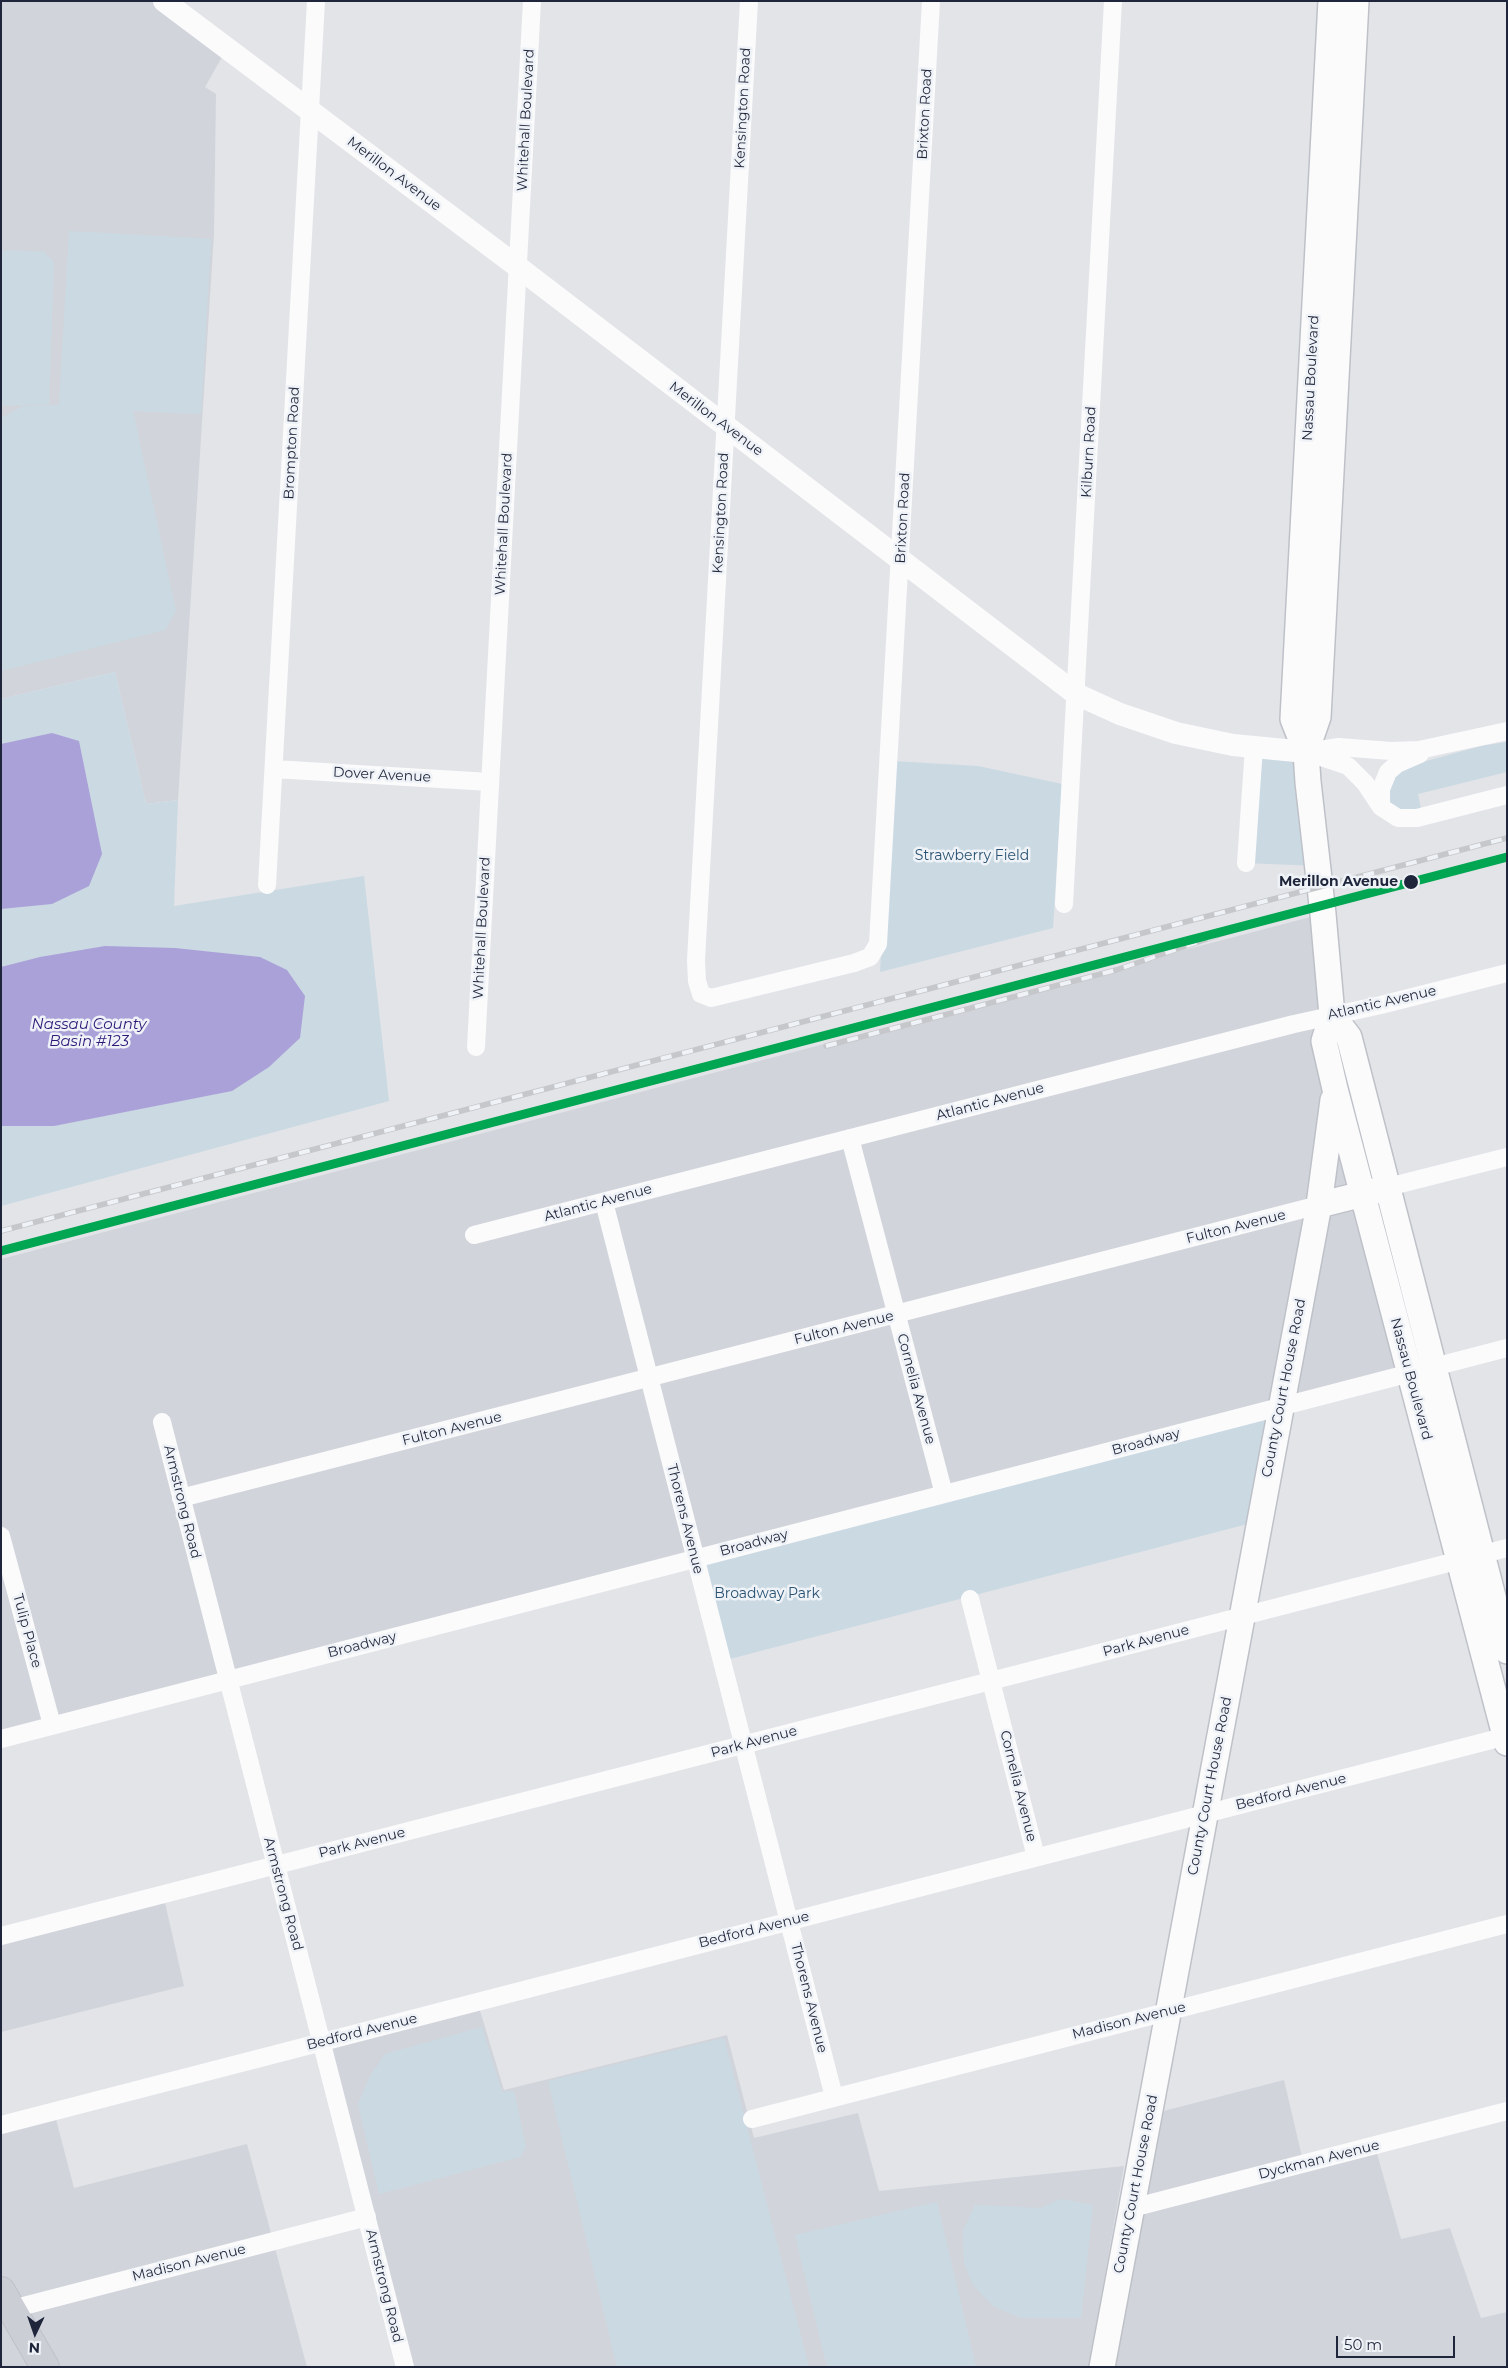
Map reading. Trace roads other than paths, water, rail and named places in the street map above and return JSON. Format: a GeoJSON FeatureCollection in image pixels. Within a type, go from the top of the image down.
{"type":"FeatureCollection","features":[{"type":"Feature","properties":{"kind":"main road","name":"Nassau Boulevard"},"geometry":{"type":"LineString","coordinates":[[1331,1],[1293,719],[1306,752],[1324,914],[1332,1016],[1324,1041],[1410,1374],[1470,1557],[1507,1651]]}},
{"type":"Feature","properties":{"kind":"main road","name":"Nassau Boulevard"},"geometry":{"type":"LineString","coordinates":[[1306,752],[1318,718],[1356,1]]}},
{"type":"Feature","properties":{"kind":"main road","name":"Nassau Boulevard"},"geometry":{"type":"LineString","coordinates":[[1332,1016],[1349,1037],[1434,1367],[1506,1738]]}},
{"type":"Feature","properties":{"kind":"main road","name":"County Court House Road"},"geometry":{"type":"LineString","coordinates":[[1102,2367],[1318,1205],[1335,1089]]}},
{"type":"Feature","properties":{"kind":"main road","name":"Fulton Avenue"},"geometry":{"type":"LineString","coordinates":[[1318,1205],[1388,1187]]}},
{"type":"Feature","properties":{"kind":"main road"},"geometry":{"type":"LineString","coordinates":[[6,2300],[45,2367]]}},
{"type":"Feature","properties":{"kind":"street","name":"Merillon Avenue"},"geometry":{"type":"LineString","coordinates":[[164,1],[726,426],[1076,694],[1120,714],[1162,729],[1196,738],[1254,747],[1306,752],[1348,766],[1359,776],[1381,807],[1391,816],[1410,819],[1507,795]]}},
{"type":"Feature","properties":{"kind":"street","name":"Brompton Road"},"geometry":{"type":"LineString","coordinates":[[267,885],[316,1]]}},
{"type":"Feature","properties":{"kind":"street","name":"Whitehall Boulevard"},"geometry":{"type":"LineString","coordinates":[[476,1047],[532,1]]}},
{"type":"Feature","properties":{"kind":"street","name":"Kensington Road"},"geometry":{"type":"LineString","coordinates":[[749,1],[697,981],[701,994],[711,998],[797,977]]}},
{"type":"Feature","properties":{"kind":"street","name":"Brixton Road"},"geometry":{"type":"LineString","coordinates":[[797,977],[870,957],[878,944],[931,1]]}},
{"type":"Feature","properties":{"kind":"street","name":"Kilburn Road"},"geometry":{"type":"LineString","coordinates":[[1064,904],[1113,1]]}},
{"type":"Feature","properties":{"kind":"street","name":"Merillon Avenue"},"geometry":{"type":"LineString","coordinates":[[1381,807],[1381,789],[1388,772],[1397,764],[1432,749],[1507,731]]}},
{"type":"Feature","properties":{"kind":"street"},"geometry":{"type":"LineString","coordinates":[[1246,863],[1254,747]]}},
{"type":"Feature","properties":{"kind":"street","name":"Merillon Avenue"},"geometry":{"type":"LineString","coordinates":[[1306,752],[1339,747],[1391,751],[1432,749]]}},
{"type":"Feature","properties":{"kind":"street","name":"Dover Avenue"},"geometry":{"type":"LineString","coordinates":[[274,769],[490,782]]}},
{"type":"Feature","properties":{"kind":"street","name":"Atlantic Avenue"},"geometry":{"type":"LineString","coordinates":[[474,1236],[850,1138],[1507,973]]}},
{"type":"Feature","properties":{"kind":"street","name":"Cornelia Avenue"},"geometry":{"type":"LineString","coordinates":[[850,1138],[944,1494]]}},
{"type":"Feature","properties":{"kind":"street","name":"Fulton Avenue"},"geometry":{"type":"LineString","coordinates":[[1388,1187],[1507,1157]]}},
{"type":"Feature","properties":{"kind":"street","name":"Thorens Avenue"},"geometry":{"type":"LineString","coordinates":[[604,1202],[834,2098]]}},
{"type":"Feature","properties":{"kind":"street","name":"Fulton Avenue"},"geometry":{"type":"LineString","coordinates":[[182,1498],[1318,1205]]}},
{"type":"Feature","properties":{"kind":"street","name":"Broadway"},"geometry":{"type":"LineString","coordinates":[[1,1740],[227,1679],[1507,1348]]}},
{"type":"Feature","properties":{"kind":"street","name":"Armstrong Road"},"geometry":{"type":"LineString","coordinates":[[162,1422],[405,2367]]}},
{"type":"Feature","properties":{"kind":"street","name":"Tulip Place"},"geometry":{"type":"LineString","coordinates":[[1,1536],[52,1726]]}},
{"type":"Feature","properties":{"kind":"street","name":"Park Avenue"},"geometry":{"type":"LineString","coordinates":[[1,1936],[1507,1548]]}},
{"type":"Feature","properties":{"kind":"street","name":"Cornelia Avenue"},"geometry":{"type":"LineString","coordinates":[[970,1599],[1036,1858]]}},
{"type":"Feature","properties":{"kind":"street","name":"Bedford Avenue"},"geometry":{"type":"LineString","coordinates":[[1,2125],[1506,1738]]}},
{"type":"Feature","properties":{"kind":"street","name":"Madison Avenue"},"geometry":{"type":"LineString","coordinates":[[752,2119],[1507,1924]]}},
{"type":"Feature","properties":{"kind":"street","name":"Dyckman Avenue"},"geometry":{"type":"LineString","coordinates":[[1132,2208],[1507,2111]]}},
{"type":"Feature","properties":{"kind":"street","name":"Madison Avenue"},"geometry":{"type":"LineString","coordinates":[[6,2300],[367,2217]]}},
{"type":"Feature","properties":{"kind":"water"},"geometry":{"type":"Polygon","coordinates":[[[52,733],[79,741],[102,854],[89,886],[52,904],[1,909],[1,744],[52,733]]]}},
{"type":"Feature","properties":{"kind":"water","name":"Nassau County Basin #123"},"geometry":{"type":"Polygon","coordinates":[[[105,946],[175,948],[260,957],[287,970],[305,996],[300,1038],[269,1067],[232,1091],[54,1126],[1,1126],[1,967],[40,957],[105,946]]]}},
{"type":"Feature","properties":{"kind":"railway"},"geometry":{"type":"LineString","coordinates":[[1,1231],[1507,838]]}},
{"type":"Feature","properties":{"kind":"railway"},"geometry":{"type":"LineString","coordinates":[[826,1046],[1116,970],[1260,921]]}},
{"type":"Feature","properties":{"kind":"place","name":"Merillon Avenue"},"geometry":{"type":"Point","coordinates":[1411,882]}},
{"type":"Feature","properties":{"kind":"park label","name":"Strawberry Field"},"geometry":{"type":"Point","coordinates":[972,856]}},
{"type":"Feature","properties":{"kind":"park label","name":"Broadway Park"},"geometry":{"type":"Point","coordinates":[767,1594]}}]}
